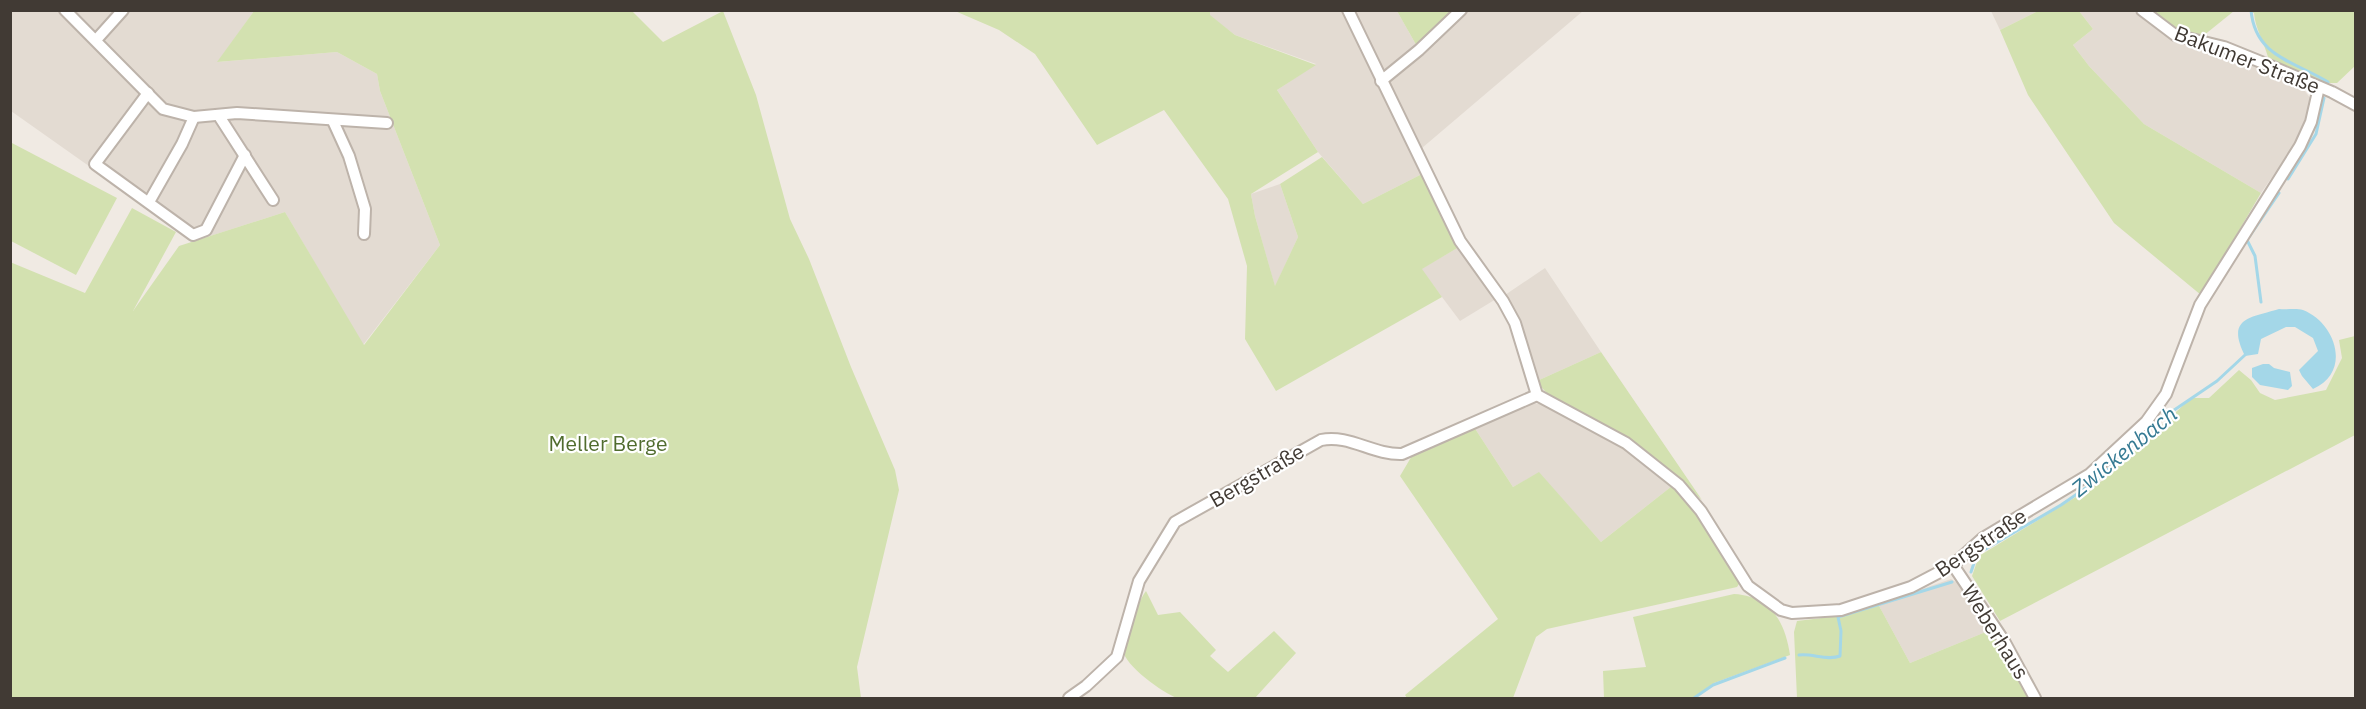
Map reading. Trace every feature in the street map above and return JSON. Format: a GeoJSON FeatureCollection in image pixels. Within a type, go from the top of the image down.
{"type":"FeatureCollection","features":[{"type":"Feature","properties":{"kind":"street"},"geometry":{"type":"LineString","coordinates":[[65,10],[163,109],[194,117],[237,113],[271,114],[333,121],[387,123]]}},
{"type":"Feature","properties":{"kind":"street"},"geometry":{"type":"LineString","coordinates":[[96,40],[123,10]]}},
{"type":"Feature","properties":{"kind":"street"},"geometry":{"type":"LineString","coordinates":[[1348,10],[1460,241],[1503,301],[1515,323],[1537,395]]}},
{"type":"Feature","properties":{"kind":"street"},"geometry":{"type":"LineString","coordinates":[[1381,81],[1419,50],[1461,10]]}},
{"type":"Feature","properties":{"kind":"street","name":"Bakumer Straße"},"geometry":{"type":"LineString","coordinates":[[2142,10],[2175,35],[2224,47],[2319,87],[2355,105]]}},
{"type":"Feature","properties":{"kind":"street","name":"Bergstraße"},"geometry":{"type":"LineString","coordinates":[[1069,699],[1117,657],[1139,581],[1176,522],[1321,440],[1333,437],[1377,451],[1402,454],[1537,395],[1626,443],[1679,485],[1701,511],[1748,586],[1782,610],[1792,613],[1841,610],[1911,587],[1953,566],[1983,538],[2090,474],[2146,422],[2166,394],[2200,305],[2300,146],[2311,122],[2319,87]]}},
{"type":"Feature","properties":{"kind":"street"},"geometry":{"type":"LineString","coordinates":[[148,93],[95,164],[193,235],[206,230],[244,155]]}},
{"type":"Feature","properties":{"kind":"street"},"geometry":{"type":"LineString","coordinates":[[219,116],[273,200]]}},
{"type":"Feature","properties":{"kind":"street"},"geometry":{"type":"LineString","coordinates":[[149,202],[182,144],[194,117]]}},
{"type":"Feature","properties":{"kind":"street"},"geometry":{"type":"LineString","coordinates":[[333,121],[349,156],[364,209],[364,234]]}},
{"type":"Feature","properties":{"kind":"street","name":"Weberhaus"},"geometry":{"type":"LineString","coordinates":[[1953,566],[2004,641],[2036,699]]}},
{"type":"Feature","properties":{"kind":"shaded area"},"geometry":{"type":"Polygon","coordinates":[[[1210,10],[1397,11],[1419,50],[1461,11],[1583,11],[1422,148],[1422,174],[1363,204],[1318,152],[1277,90],[1316,64],[1235,35],[1209,15],[1210,10]]]}},
{"type":"Feature","properties":{"kind":"shaded area"},"geometry":{"type":"Polygon","coordinates":[[[11,11],[254,11],[218,62],[337,52],[377,74],[380,91],[440,245],[363,345],[285,212],[195,241],[11,111],[11,11]]]}},
{"type":"Feature","properties":{"kind":"shaded area"},"geometry":{"type":"Polygon","coordinates":[[[1991,11],[2038,11],[2000,30],[1991,11]]]}},
{"type":"Feature","properties":{"kind":"shaded area"},"geometry":{"type":"Polygon","coordinates":[[[2079,11],[2133,11],[2176,40],[2239,59],[2301,86],[2311,99],[2299,138],[2261,193],[2144,124],[2089,66],[2073,45],[2093,29],[2079,11]]]}},
{"type":"Feature","properties":{"kind":"shaded area"},"geometry":{"type":"Polygon","coordinates":[[[1280,184],[1298,237],[1275,287],[1251,194],[1280,184]]]}},
{"type":"Feature","properties":{"kind":"shaded area"},"geometry":{"type":"Polygon","coordinates":[[[1459,247],[1496,299],[1460,321],[1421,269],[1459,247]]]}},
{"type":"Feature","properties":{"kind":"shaded area"},"geometry":{"type":"Polygon","coordinates":[[[1545,268],[1601,352],[1537,381],[1526,340],[1515,311],[1505,295],[1545,268]]]}},
{"type":"Feature","properties":{"kind":"shaded area"},"geometry":{"type":"Polygon","coordinates":[[[1531,403],[1547,405],[1599,433],[1633,454],[1672,486],[1601,542],[1539,473],[1513,487],[1474,427],[1531,403]]]}},
{"type":"Feature","properties":{"kind":"shaded area"},"geometry":{"type":"Polygon","coordinates":[[[1951,579],[1959,584],[1993,629],[1910,663],[1878,604],[1951,579]]]}},
{"type":"Feature","properties":{"kind":"green space","name":"Meller Berge"},"geometry":{"type":"Polygon","coordinates":[[[254,11],[632,11],[663,42],[723,11],[756,95],[790,219],[809,259],[851,367],[895,470],[899,490],[857,667],[861,698],[11,698],[10,262],[85,293],[132,208],[176,232],[133,311],[179,246],[285,212],[364,345],[440,245],[380,91],[377,74],[337,52],[217,62],[254,11]]]}},
{"type":"Feature","properties":{"kind":"green space"},"geometry":{"type":"Polygon","coordinates":[[[955,11],[1210,11],[1210,15],[1235,35],[1316,65],[1277,90],[1318,152],[1251,194],[1275,286],[1298,237],[1280,184],[1322,157],[1363,204],[1422,174],[1459,247],[1422,269],[1442,297],[1276,391],[1245,339],[1247,266],[1228,199],[1164,110],[1097,145],[1035,54],[999,30],[955,11]]]}},
{"type":"Feature","properties":{"kind":"green space"},"geometry":{"type":"Polygon","coordinates":[[[1397,11],[1461,11],[1419,50],[1397,11]]]}},
{"type":"Feature","properties":{"kind":"green space"},"geometry":{"type":"Polygon","coordinates":[[[2038,11],[2079,11],[2093,29],[2073,45],[2089,66],[2144,124],[2261,193],[2201,295],[2114,223],[2028,95],[2000,30],[2038,11]]]}},
{"type":"Feature","properties":{"kind":"green space"},"geometry":{"type":"Polygon","coordinates":[[[2151,11],[2234,11],[2203,36],[2173,29],[2151,11]]]}},
{"type":"Feature","properties":{"kind":"green space"},"geometry":{"type":"Polygon","coordinates":[[[2249,11],[2355,11],[2355,66],[2337,83],[2323,83],[2268,57],[2254,13],[2249,11]]]}},
{"type":"Feature","properties":{"kind":"green space"},"geometry":{"type":"Polygon","coordinates":[[[10,142],[117,198],[76,275],[11,241],[10,142]]]}},
{"type":"Feature","properties":{"kind":"green space"},"geometry":{"type":"Polygon","coordinates":[[[2355,336],[2355,435],[2000,621],[1972,576],[1979,556],[2102,481],[2191,398],[2209,398],[2239,370],[2251,380],[2260,393],[2275,400],[2326,390],[2342,358],[2339,340],[2355,336]]]}},
{"type":"Feature","properties":{"kind":"green space"},"geometry":{"type":"Polygon","coordinates":[[[1601,352],[1702,500],[1637,444],[1565,406],[1554,399],[1537,381],[1601,352]]]}},
{"type":"Feature","properties":{"kind":"green space"},"geometry":{"type":"Polygon","coordinates":[[[1474,427],[1513,487],[1539,472],[1601,542],[1672,486],[1698,514],[1741,581],[1737,587],[1547,629],[1536,637],[1513,698],[1407,698],[1405,695],[1498,619],[1400,476],[1413,454],[1474,427]]]}},
{"type":"Feature","properties":{"kind":"green space"},"geometry":{"type":"Polygon","coordinates":[[[1146,591],[1158,615],[1180,612],[1216,650],[1210,656],[1228,672],[1274,631],[1296,653],[1255,698],[1202,700],[1177,698],[1154,685],[1137,670],[1125,656],[1123,650],[1125,637],[1146,591]]]}},
{"type":"Feature","properties":{"kind":"green space"},"geometry":{"type":"Polygon","coordinates":[[[1734,594],[1747,596],[1767,605],[1780,622],[1790,655],[1714,683],[1693,698],[1604,698],[1603,671],[1646,667],[1633,617],[1734,594]]]}},
{"type":"Feature","properties":{"kind":"green space"},"geometry":{"type":"Polygon","coordinates":[[[1878,604],[1910,663],[1993,629],[2031,698],[1797,698],[1794,632],[1797,621],[1838,616],[1878,604]]]}},
{"type":"Feature","properties":{"kind":"water"},"geometry":{"type":"Polygon","coordinates":[[[2279,309],[2303,310],[2315,316],[2331,336],[2336,360],[2333,371],[2325,381],[2313,389],[2299,370],[2318,351],[2313,338],[2295,327],[2286,327],[2261,339],[2258,354],[2245,356],[2238,334],[2239,327],[2250,318],[2279,309]]]}},
{"type":"Feature","properties":{"kind":"water"},"geometry":{"type":"Polygon","coordinates":[[[2263,364],[2290,372],[2292,386],[2288,390],[2260,385],[2252,377],[2252,368],[2263,364]]]}},
{"type":"Feature","properties":{"kind":"waterway","name":"Zwickenbach"},"geometry":{"type":"LineString","coordinates":[[2251,10],[2254,26],[2268,48],[2278,56],[2328,82]]}},
{"type":"Feature","properties":{"kind":"waterway","name":"Zwickenbach"},"geometry":{"type":"LineString","coordinates":[[2288,179],[2316,134],[2324,98]]}},
{"type":"Feature","properties":{"kind":"waterway","name":"Zwickenbach"},"geometry":{"type":"LineString","coordinates":[[2261,302],[2255,256],[2247,240],[2279,193]]}},
{"type":"Feature","properties":{"kind":"waterway","name":"Zwickenbach"},"geometry":{"type":"LineString","coordinates":[[1971,572],[1977,554],[2061,505],[2096,481],[2155,423],[2217,381],[2245,355]]}},
{"type":"Feature","properties":{"kind":"waterway","name":"Zwickenbach"},"geometry":{"type":"LineString","coordinates":[[1799,655],[1830,658],[1840,656],[1841,631],[1838,617],[1952,582]]}},
{"type":"Feature","properties":{"kind":"waterway","name":"Zwickenbach"},"geometry":{"type":"LineString","coordinates":[[1694,698],[1713,685],[1785,658]]}}]}
